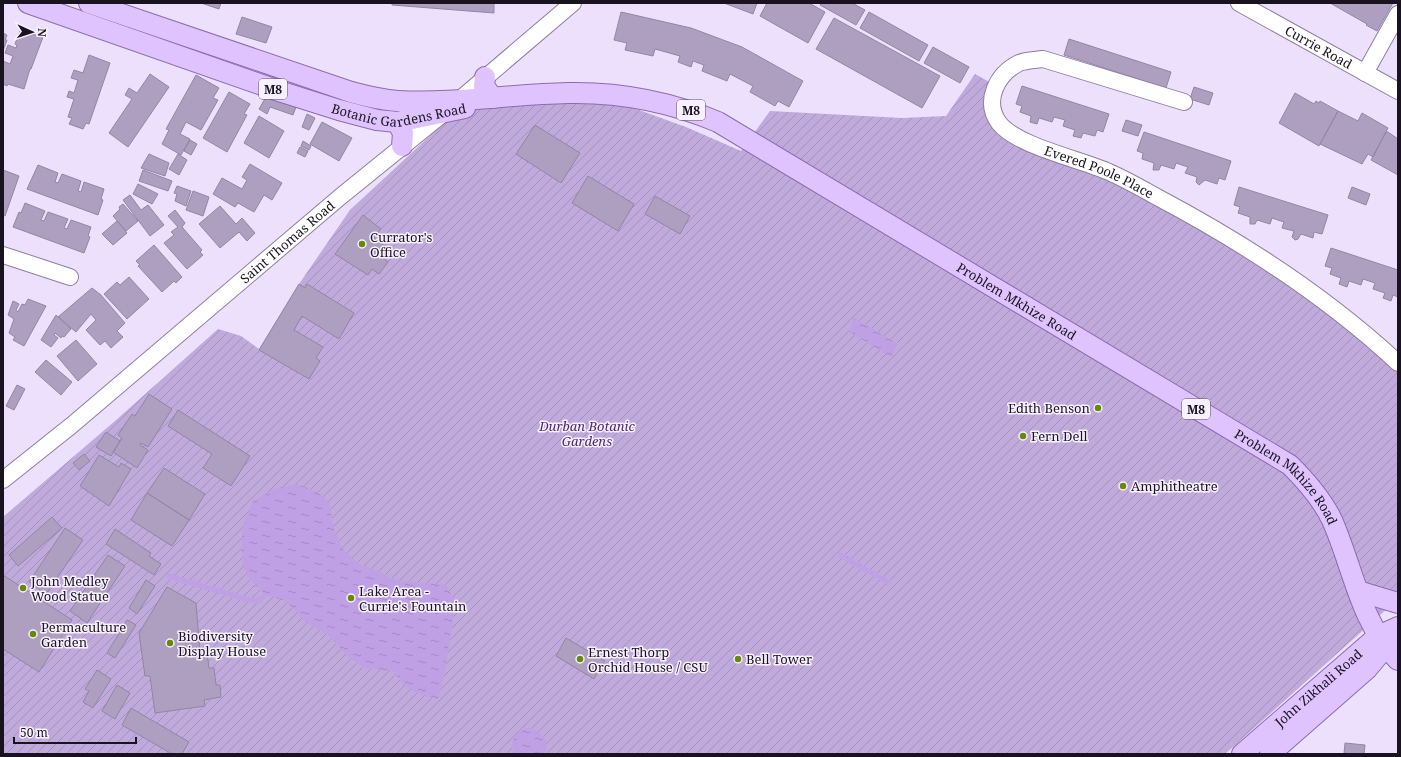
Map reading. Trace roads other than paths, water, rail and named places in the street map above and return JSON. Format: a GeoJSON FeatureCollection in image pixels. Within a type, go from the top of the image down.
{"type":"FeatureCollection","features":[{"type":"Feature","properties":{"kind":"main road","name":"Botanic Gardens Road"},"geometry":{"type":"LineString","coordinates":[[28,3],[311,101],[377,120],[397,122],[442,106],[526,96]]}},
{"type":"Feature","properties":{"kind":"main road","name":"Botanic Gardens Road"},"geometry":{"type":"LineString","coordinates":[[89,3],[351,92],[398,101],[442,106]]}},
{"type":"Feature","properties":{"kind":"main road"},"geometry":{"type":"LineString","coordinates":[[485,77],[484,86],[493,98]]}},
{"type":"Feature","properties":{"kind":"main road","name":"Problem Mkhize Road"},"geometry":{"type":"LineString","coordinates":[[526,96],[569,93],[620,96],[659,102],[688,110],[718,122],[1290,465],[1316,494],[1332,520],[1358,591],[1387,648]]}},
{"type":"Feature","properties":{"kind":"main road","name":"Botanic Gardens Road"},"geometry":{"type":"LineString","coordinates":[[465,103],[493,98],[526,96]]}},
{"type":"Feature","properties":{"kind":"main road"},"geometry":{"type":"LineString","coordinates":[[397,122],[403,133],[402,146]]}},
{"type":"Feature","properties":{"kind":"main road"},"geometry":{"type":"LineString","coordinates":[[1358,591],[1398,603]]}},
{"type":"Feature","properties":{"kind":"main road","name":"John Zikhali Road"},"geometry":{"type":"LineString","coordinates":[[1242,754],[1387,648],[1398,627]]}},
{"type":"Feature","properties":{"kind":"main road","name":"John Zikhali Road"},"geometry":{"type":"LineString","coordinates":[[1270,754],[1367,669],[1387,648],[1398,631]]}},
{"type":"Feature","properties":{"kind":"street"},"geometry":{"type":"LineString","coordinates":[[465,103],[485,77],[573,3]]}},
{"type":"Feature","properties":{"kind":"street","name":"Currie Road"},"geometry":{"type":"LineString","coordinates":[[1239,3],[1398,92]]}},
{"type":"Feature","properties":{"kind":"street"},"geometry":{"type":"LineString","coordinates":[[1365,73],[1398,14]]}},
{"type":"Feature","properties":{"kind":"street","name":"Evered Poole Place"},"geometry":{"type":"LineString","coordinates":[[1184,102],[1043,59],[1020,63],[1007,71],[996,84],[992,106],[998,122],[1008,133],[1023,141],[1108,172],[1248,248],[1332,306],[1398,363]]}},
{"type":"Feature","properties":{"kind":"street","name":"Saint Thomas Road"},"geometry":{"type":"LineString","coordinates":[[3,480],[72,426],[402,146],[442,106]]}},
{"type":"Feature","properties":{"kind":"street"},"geometry":{"type":"LineString","coordinates":[[3,255],[70,277]]}},
{"type":"Feature","properties":{"kind":"water"},"geometry":{"type":"Polygon","coordinates":[[[855,318],[898,344],[891,357],[848,331],[855,318]]]}},
{"type":"Feature","properties":{"kind":"water"},"geometry":{"type":"Polygon","coordinates":[[[298,484],[317,492],[329,502],[335,533],[344,551],[361,565],[396,580],[446,585],[456,603],[446,663],[438,699],[417,693],[407,687],[393,671],[367,669],[348,657],[328,635],[305,622],[286,601],[265,595],[250,580],[244,568],[241,547],[243,525],[253,501],[273,489],[298,484]]]}},
{"type":"Feature","properties":{"kind":"water"},"geometry":{"type":"Polygon","coordinates":[[[840,552],[891,581],[888,585],[838,557],[840,552]]]}},
{"type":"Feature","properties":{"kind":"water"},"geometry":{"type":"Polygon","coordinates":[[[527,728],[537,731],[544,736],[547,744],[545,754],[514,754],[512,745],[514,738],[519,732],[527,728]]]}},
{"type":"Feature","properties":{"kind":"waterway"},"geometry":{"type":"LineString","coordinates":[[168,576],[249,600],[258,601],[265,595]]}},
{"type":"Feature","properties":{"kind":"place","name":"Currator's Office"},"geometry":{"type":"Point","coordinates":[362,244]}},
{"type":"Feature","properties":{"kind":"place","name":"Edith Benson"},"geometry":{"type":"Point","coordinates":[1098,408]}},
{"type":"Feature","properties":{"kind":"place","name":"Fern Dell"},"geometry":{"type":"Point","coordinates":[1023,436]}},
{"type":"Feature","properties":{"kind":"place","name":"Amphitheatre"},"geometry":{"type":"Point","coordinates":[1123,486]}},
{"type":"Feature","properties":{"kind":"place","name":"John Medley Wood Statue"},"geometry":{"type":"Point","coordinates":[23,588]}},
{"type":"Feature","properties":{"kind":"place","name":"Lake Area - Currie's Fountain"},"geometry":{"type":"Point","coordinates":[351,598]}},
{"type":"Feature","properties":{"kind":"place","name":"Permaculture Garden"},"geometry":{"type":"Point","coordinates":[33,634]}},
{"type":"Feature","properties":{"kind":"place","name":"Biodiversity Display House"},"geometry":{"type":"Point","coordinates":[170,643]}},
{"type":"Feature","properties":{"kind":"place","name":"Ernest Thorp Orchid House / CSU"},"geometry":{"type":"Point","coordinates":[580,659]}},
{"type":"Feature","properties":{"kind":"place","name":"Bell Tower"},"geometry":{"type":"Point","coordinates":[738,659]}},
{"type":"Feature","properties":{"kind":"park label","name":"Durban Botanic Gardens"},"geometry":{"type":"Point","coordinates":[587,434]}}]}
